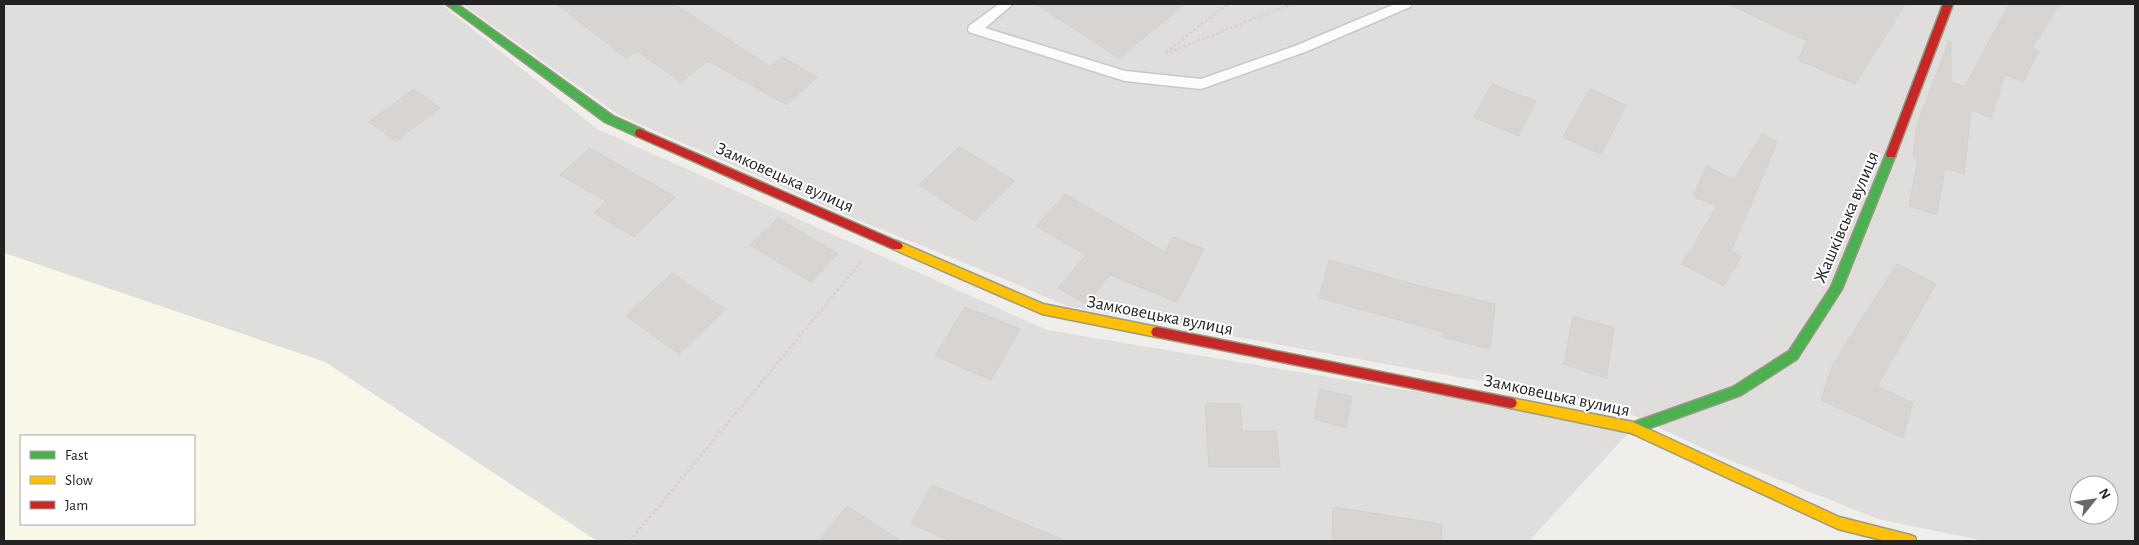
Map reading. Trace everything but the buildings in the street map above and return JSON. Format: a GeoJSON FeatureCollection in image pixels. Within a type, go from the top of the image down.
{"type":"FeatureCollection","features":[{"type":"Feature","properties":{"kind":"street","name":"Замковецька вулиця"},"geometry":{"type":"LineString","coordinates":[[451,4],[609,119],[1042,308],[1633,428],[1838,523],[1910,541]]}},
{"type":"Feature","properties":{"kind":"street","name":"Жашківська вулиця"},"geometry":{"type":"LineString","coordinates":[[1633,428],[1737,391],[1793,354],[1836,289],[1883,176],[1948,4]]}},
{"type":"Feature","properties":{"kind":"lane"},"geometry":{"type":"LineString","coordinates":[[1007,4],[974,29],[1125,76],[1201,84],[1300,49],[1403,4]]}},
{"type":"Feature","properties":{"kind":"path"},"geometry":{"type":"LineString","coordinates":[[1228,4],[1162,56],[1292,4]]}},
{"type":"Feature","properties":{"kind":"path"},"geometry":{"type":"LineString","coordinates":[[630,541],[880,238]]}},
{"type":"Feature","properties":{"kind":"shaded area"},"geometry":{"type":"Polygon","coordinates":[[[4,4],[441,4],[597,129],[1047,330],[1633,428],[1529,541],[597,541],[325,362],[4,253],[4,4]]]}},
{"type":"Feature","properties":{"kind":"shaded area"},"geometry":{"type":"Polygon","coordinates":[[[462,4],[2135,4],[2135,541],[1985,541],[1878,519],[1717,455],[1611,405],[1067,306],[853,218],[619,115],[462,4]]]}},
{"type":"Feature","properties":{"kind":"shaded area"},"geometry":{"type":"Polygon","coordinates":[[[4,253],[325,362],[597,541],[4,541],[4,253]]]}},
{"type":"Feature","properties":{"kind":"traffic: fast"},"geometry":{"type":"LineString","coordinates":[[451,4],[609,119],[640,133]]}},
{"type":"Feature","properties":{"kind":"traffic: fast"},"geometry":{"type":"LineString","coordinates":[[1633,428],[1737,391],[1793,355],[1836,289],[1891,154]]}},
{"type":"Feature","properties":{"kind":"traffic: slow"},"geometry":{"type":"LineString","coordinates":[[897,246],[1042,309],[1157,332]]}},
{"type":"Feature","properties":{"kind":"traffic: slow"},"geometry":{"type":"LineString","coordinates":[[1511,403],[1633,428],[1838,523],[1910,541]]}},
{"type":"Feature","properties":{"kind":"traffic: jam"},"geometry":{"type":"LineString","coordinates":[[1891,154],[1948,4]]}},
{"type":"Feature","properties":{"kind":"traffic: jam"},"geometry":{"type":"LineString","coordinates":[[640,133],[897,246]]}},
{"type":"Feature","properties":{"kind":"traffic: jam"},"geometry":{"type":"LineString","coordinates":[[1157,332],[1511,403]]}}]}
